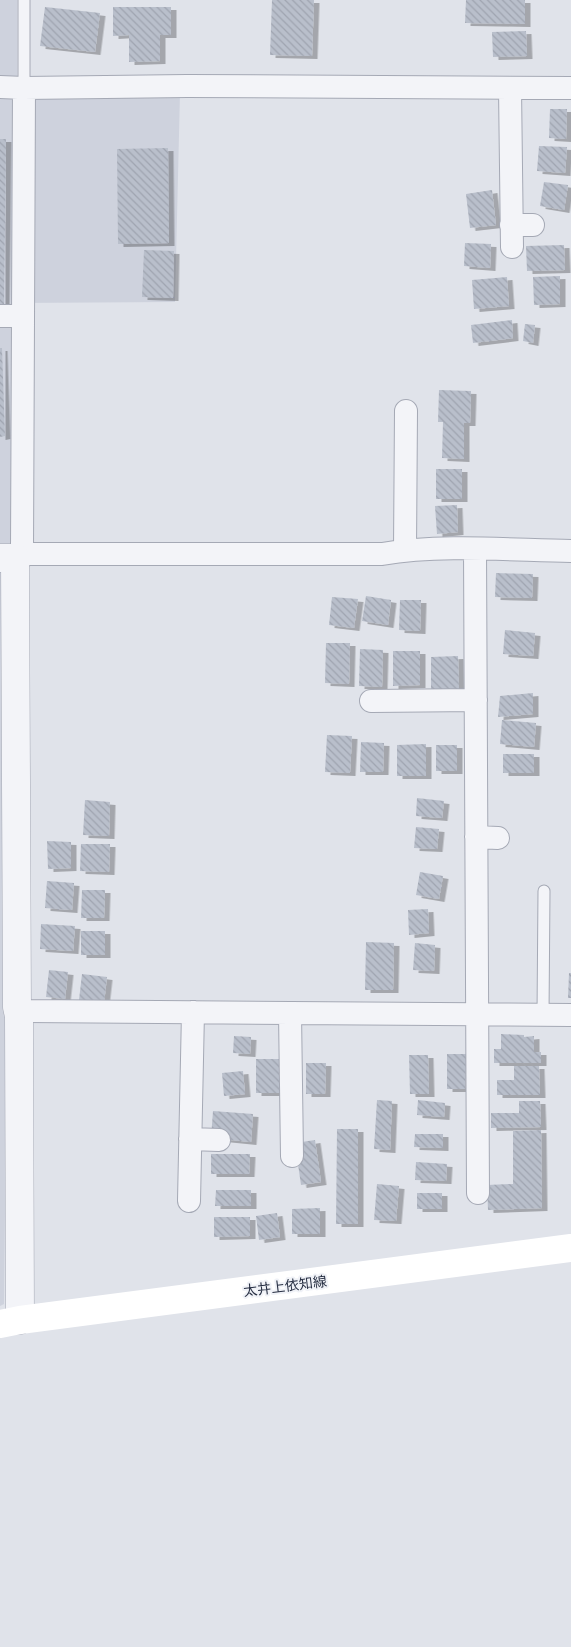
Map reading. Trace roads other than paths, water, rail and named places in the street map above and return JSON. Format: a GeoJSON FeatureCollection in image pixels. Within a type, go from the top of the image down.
{"type":"FeatureCollection","features":[{"type":"Feature","properties":{"kind":"main road","name":"太井上依知線"},"geometry":{"type":"LineString","coordinates":[[10,1322],[571,1248]]}},
{"type":"Feature","properties":{"kind":"street"},"geometry":{"type":"LineString","coordinates":[[0,86],[24,88],[187,86],[571,88]]}},
{"type":"Feature","properties":{"kind":"street"},"geometry":{"type":"LineString","coordinates":[[7,558],[22,550],[24,88]]}},
{"type":"Feature","properties":{"kind":"street"},"geometry":{"type":"LineString","coordinates":[[510,88],[519,232]]}},
{"type":"Feature","properties":{"kind":"street"},"geometry":{"type":"LineString","coordinates":[[0,316],[24,316]]}},
{"type":"Feature","properties":{"kind":"street"},"geometry":{"type":"LineString","coordinates":[[405,550],[406,411]]}},
{"type":"Feature","properties":{"kind":"street"},"geometry":{"type":"LineString","coordinates":[[7,558],[29,554],[382,554],[405,550],[571,551]]}},
{"type":"Feature","properties":{"kind":"street"},"geometry":{"type":"LineString","coordinates":[[475,550],[476,700],[487,837],[476,1014],[487,1165],[478,1193]]}},
{"type":"Feature","properties":{"kind":"street"},"geometry":{"type":"LineString","coordinates":[[7,558],[17,1007],[19,1016],[10,1322]]}},
{"type":"Feature","properties":{"kind":"street"},"geometry":{"type":"LineString","coordinates":[[371,701],[476,700]]}},
{"type":"Feature","properties":{"kind":"street"},"geometry":{"type":"LineString","coordinates":[[17,1007],[27,1011],[571,1015]]}},
{"type":"Feature","properties":{"kind":"street"},"geometry":{"type":"LineString","coordinates":[[189,1201],[193,1012]]}},
{"type":"Feature","properties":{"kind":"street"},"geometry":{"type":"LineString","coordinates":[[290,1013],[292,1156]]}},
{"type":"Feature","properties":{"kind":"street"},"geometry":{"type":"LineString","coordinates":[[190,1139],[219,1140]]}},
{"type":"Feature","properties":{"kind":"lane"},"geometry":{"type":"LineString","coordinates":[[24,0],[24,88]]}},
{"type":"Feature","properties":{"kind":"lane"},"geometry":{"type":"LineString","coordinates":[[544,891],[544,1015]]}}]}
